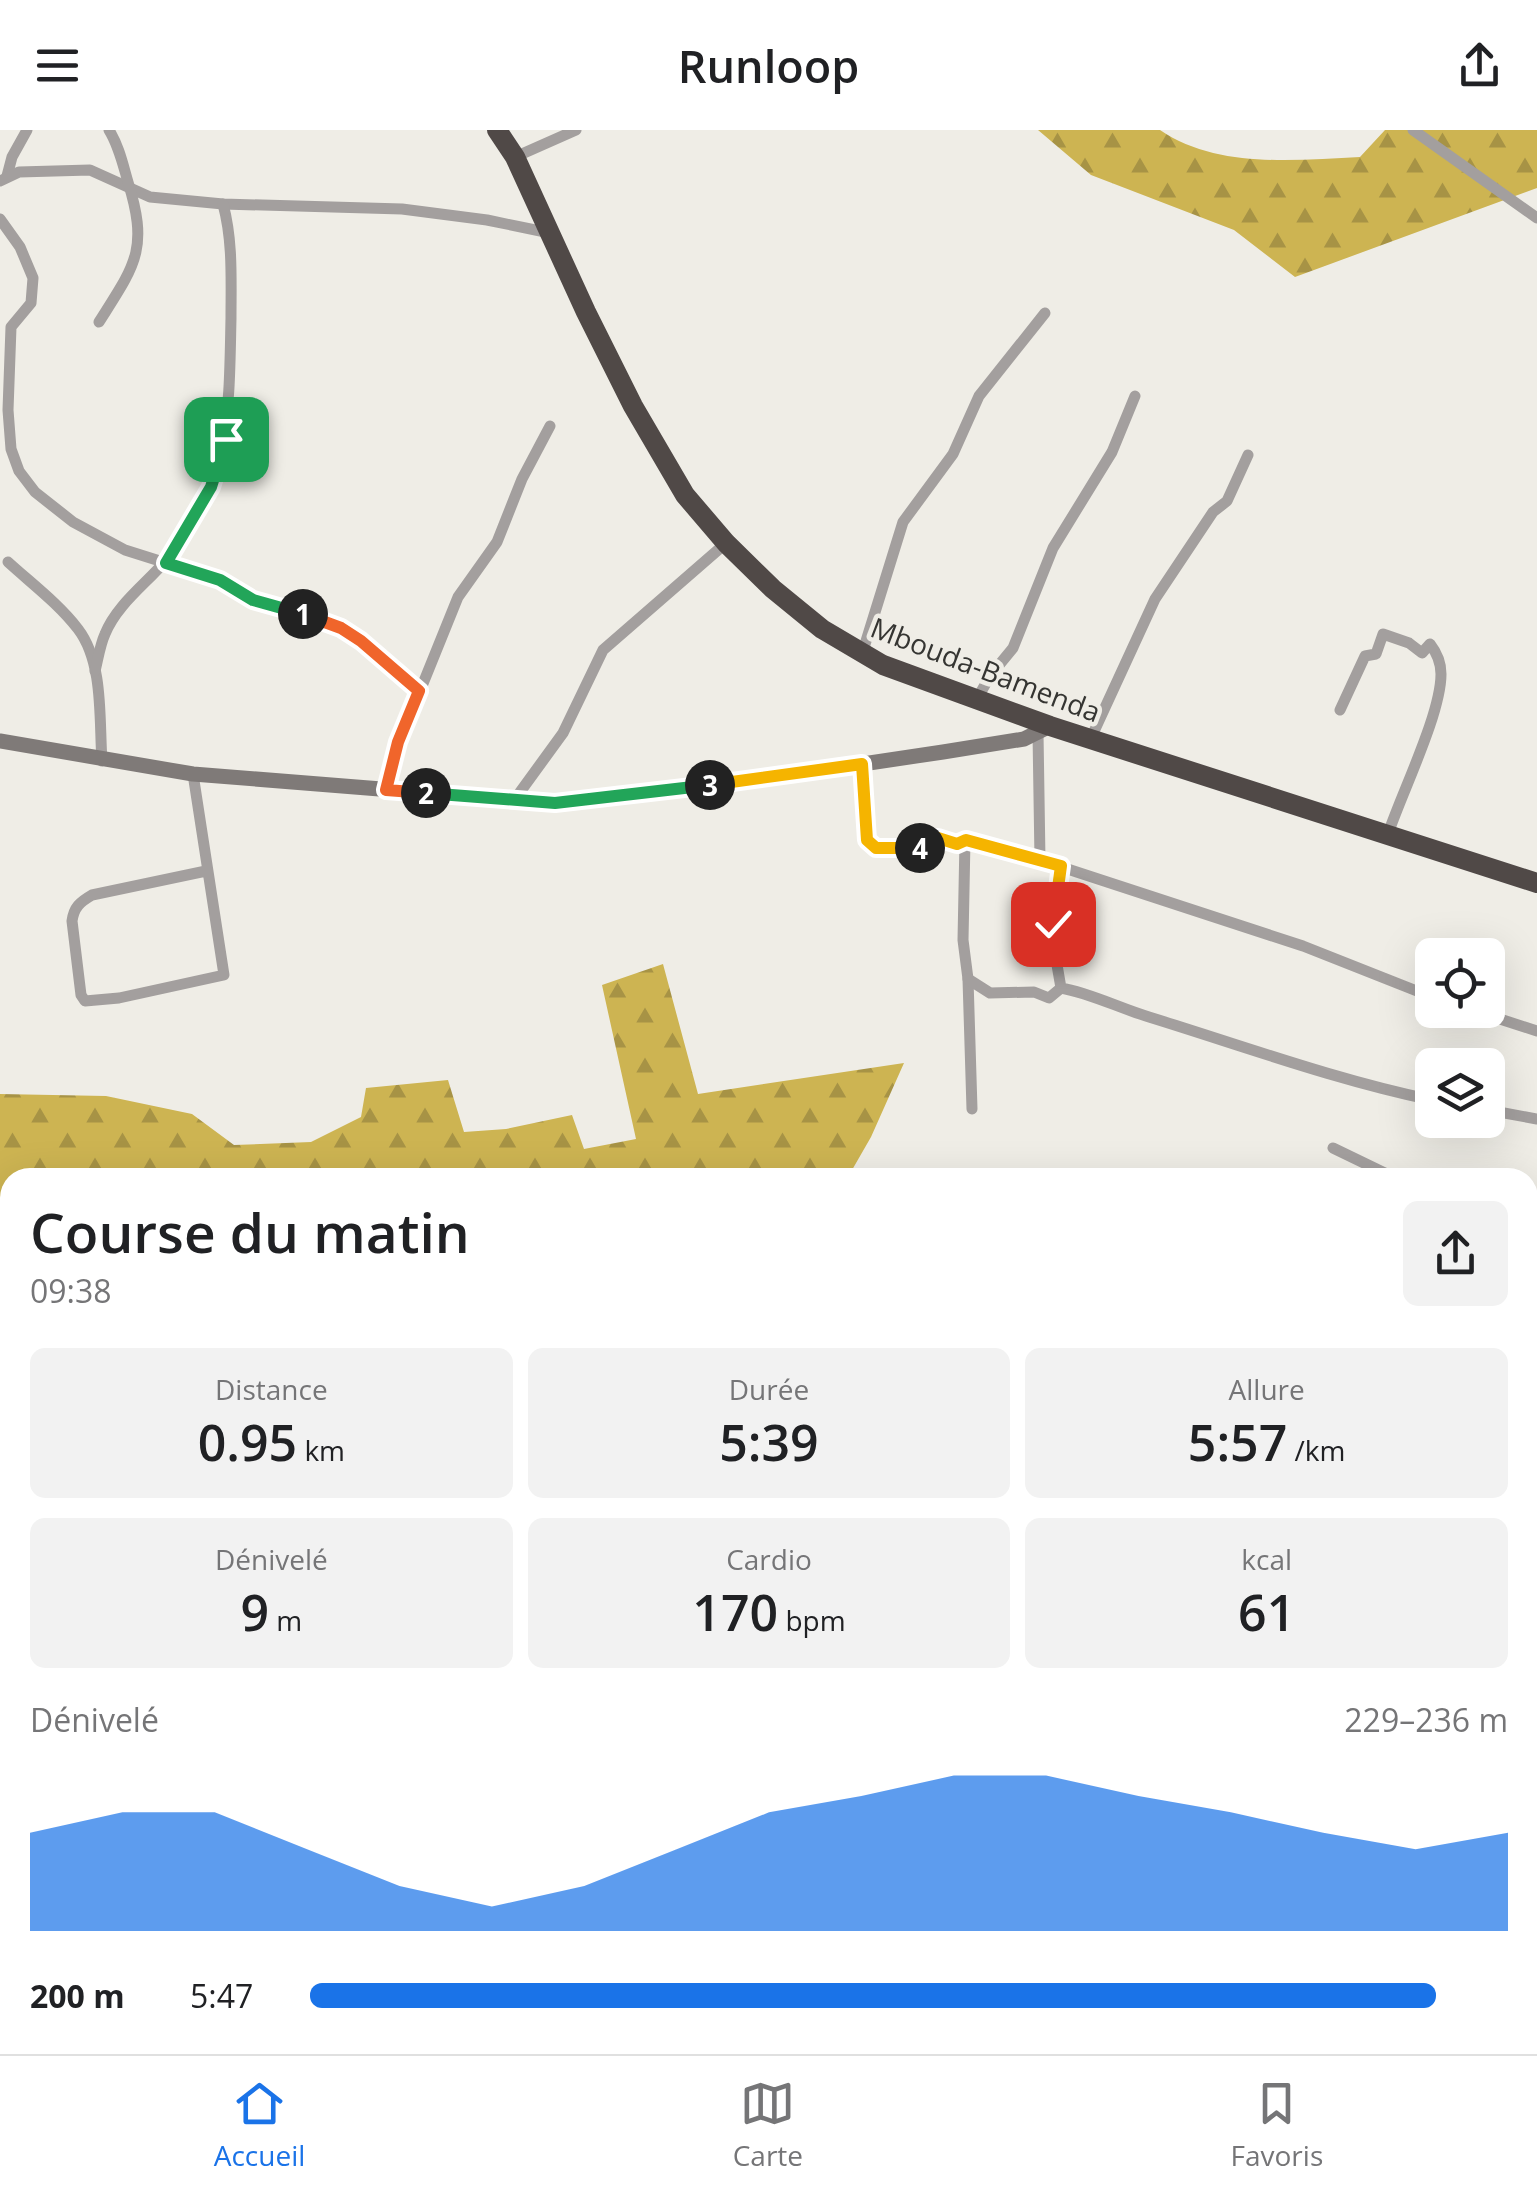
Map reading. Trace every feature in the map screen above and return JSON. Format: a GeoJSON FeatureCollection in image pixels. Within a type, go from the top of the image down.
{"type":"FeatureCollection","features":[{"type":"Feature","properties":{"kind":"highway","name":"Mbouda-Bamenda"},"geometry":{"type":"LineString","coordinates":[[497,130],[515,157],[586,312],[662,460],[684,495],[726,543],[786,601],[883,665],[977,699],[1044,729],[1091,738],[1537,883]]}},
{"type":"Feature","properties":{"kind":"street"},"geometry":{"type":"LineString","coordinates":[[3,178],[27,130]]}},
{"type":"Feature","properties":{"kind":"street"},"geometry":{"type":"LineString","coordinates":[[99,322],[127,278],[137,252],[139,222],[110,130]]}},
{"type":"Feature","properties":{"kind":"street"},"geometry":{"type":"LineString","coordinates":[[515,157],[576,130]]}},
{"type":"Feature","properties":{"kind":"street"},"geometry":{"type":"LineString","coordinates":[[1413,130],[1537,218]]}},
{"type":"Feature","properties":{"kind":"street"},"geometry":{"type":"LineString","coordinates":[[3,178],[19,172],[90,170],[150,197],[223,204],[402,208],[550,232]]}},
{"type":"Feature","properties":{"kind":"street"},"geometry":{"type":"LineString","coordinates":[[95,671],[105,632],[166,563],[211,487],[226,439],[231,288],[230,230],[223,204]]}},
{"type":"Feature","properties":{"kind":"street"},"geometry":{"type":"LineString","coordinates":[[0,219],[20,247],[33,278],[31,303],[11,327],[8,410],[11,448],[19,471],[36,492],[73,522],[126,550],[220,580],[253,600],[341,628],[419,691]]}},
{"type":"Feature","properties":{"kind":"street"},"geometry":{"type":"LineString","coordinates":[[862,654],[903,522],[953,454],[980,396],[1045,313]]}},
{"type":"Feature","properties":{"kind":"street"},"geometry":{"type":"LineString","coordinates":[[977,699],[1013,648],[1054,548],[1112,452],[1135,396]]}},
{"type":"Feature","properties":{"kind":"street"},"geometry":{"type":"LineString","coordinates":[[386,790],[398,742],[458,597],[498,542],[522,479],[550,426]]}},
{"type":"Feature","properties":{"kind":"street"},"geometry":{"type":"LineString","coordinates":[[1091,738],[1155,599],[1214,512],[1226,501],[1248,455]]}},
{"type":"Feature","properties":{"kind":"street"},"geometry":{"type":"LineString","coordinates":[[514,799],[562,733],[603,650],[726,543]]}},
{"type":"Feature","properties":{"kind":"street"},"geometry":{"type":"LineString","coordinates":[[8,562],[78,629],[95,671],[102,761]]}},
{"type":"Feature","properties":{"kind":"street"},"geometry":{"type":"LineString","coordinates":[[1340,710],[1358,668],[1365,656],[1376,654],[1383,634],[1422,653],[1430,644],[1436,652],[1441,677],[1439,690],[1388,834]]}},
{"type":"Feature","properties":{"kind":"street"},"geometry":{"type":"LineString","coordinates":[[0,741],[193,774],[555,803],[862,764],[1024,739],[1044,729],[1040,860]]}},
{"type":"Feature","properties":{"kind":"street"},"geometry":{"type":"LineString","coordinates":[[862,764],[867,840],[876,848],[926,848],[938,838],[957,844],[966,840],[1061,866],[1302,946],[1415,990]]}},
{"type":"Feature","properties":{"kind":"street"},"geometry":{"type":"LineString","coordinates":[[193,774],[224,975],[119,998],[85,1000],[72,920],[80,902],[92,895],[206,872]]}},
{"type":"Feature","properties":{"kind":"street"},"geometry":{"type":"LineString","coordinates":[[966,840],[963,940],[972,1109]]}},
{"type":"Feature","properties":{"kind":"street"},"geometry":{"type":"LineString","coordinates":[[1060,988],[1052,936],[1061,866]]}},
{"type":"Feature","properties":{"kind":"street"},"geometry":{"type":"LineString","coordinates":[[968,979],[990,992],[1034,992],[1049,998],[1060,988]]}},
{"type":"Feature","properties":{"kind":"street"},"geometry":{"type":"LineString","coordinates":[[1060,988],[1342,1079],[1415,1096]]}},
{"type":"Feature","properties":{"kind":"street"},"geometry":{"type":"LineString","coordinates":[[1505,1020],[1537,1030]]}},
{"type":"Feature","properties":{"kind":"street"},"geometry":{"type":"LineString","coordinates":[[1505,1113],[1537,1118]]}},
{"type":"Feature","properties":{"kind":"street"},"geometry":{"type":"LineString","coordinates":[[1334,1148],[1375,1168]]}},
{"type":"Feature","properties":{"kind":"green space"},"geometry":{"type":"Polygon","coordinates":[[[1038,130],[1160,130],[1206,151],[1283,160],[1360,157],[1385,130],[1537,130],[1537,188],[1295,277],[1234,230],[1091,175],[1038,130]]]}},
{"type":"Feature","properties":{"kind":"green space"},"geometry":{"type":"Polygon","coordinates":[[[663,964],[698,1094],[904,1063],[853,1168],[0,1168],[0,1094],[106,1096],[192,1114],[234,1145],[311,1142],[361,1117],[366,1088],[448,1080],[464,1132],[506,1129],[572,1115],[584,1149],[636,1139],[602,985],[663,964]]]}},
{"type":"Feature","properties":{"kind":"route"},"geometry":{"type":"LineString","coordinates":[[226,439],[211,487],[166,563],[220,580],[253,600],[341,628],[419,691],[398,742],[386,790],[555,803],[762,780],[862,764],[870,844],[876,848],[907,849],[926,848],[938,838],[957,844],[966,840],[1061,866],[1053,924]]}}]}
